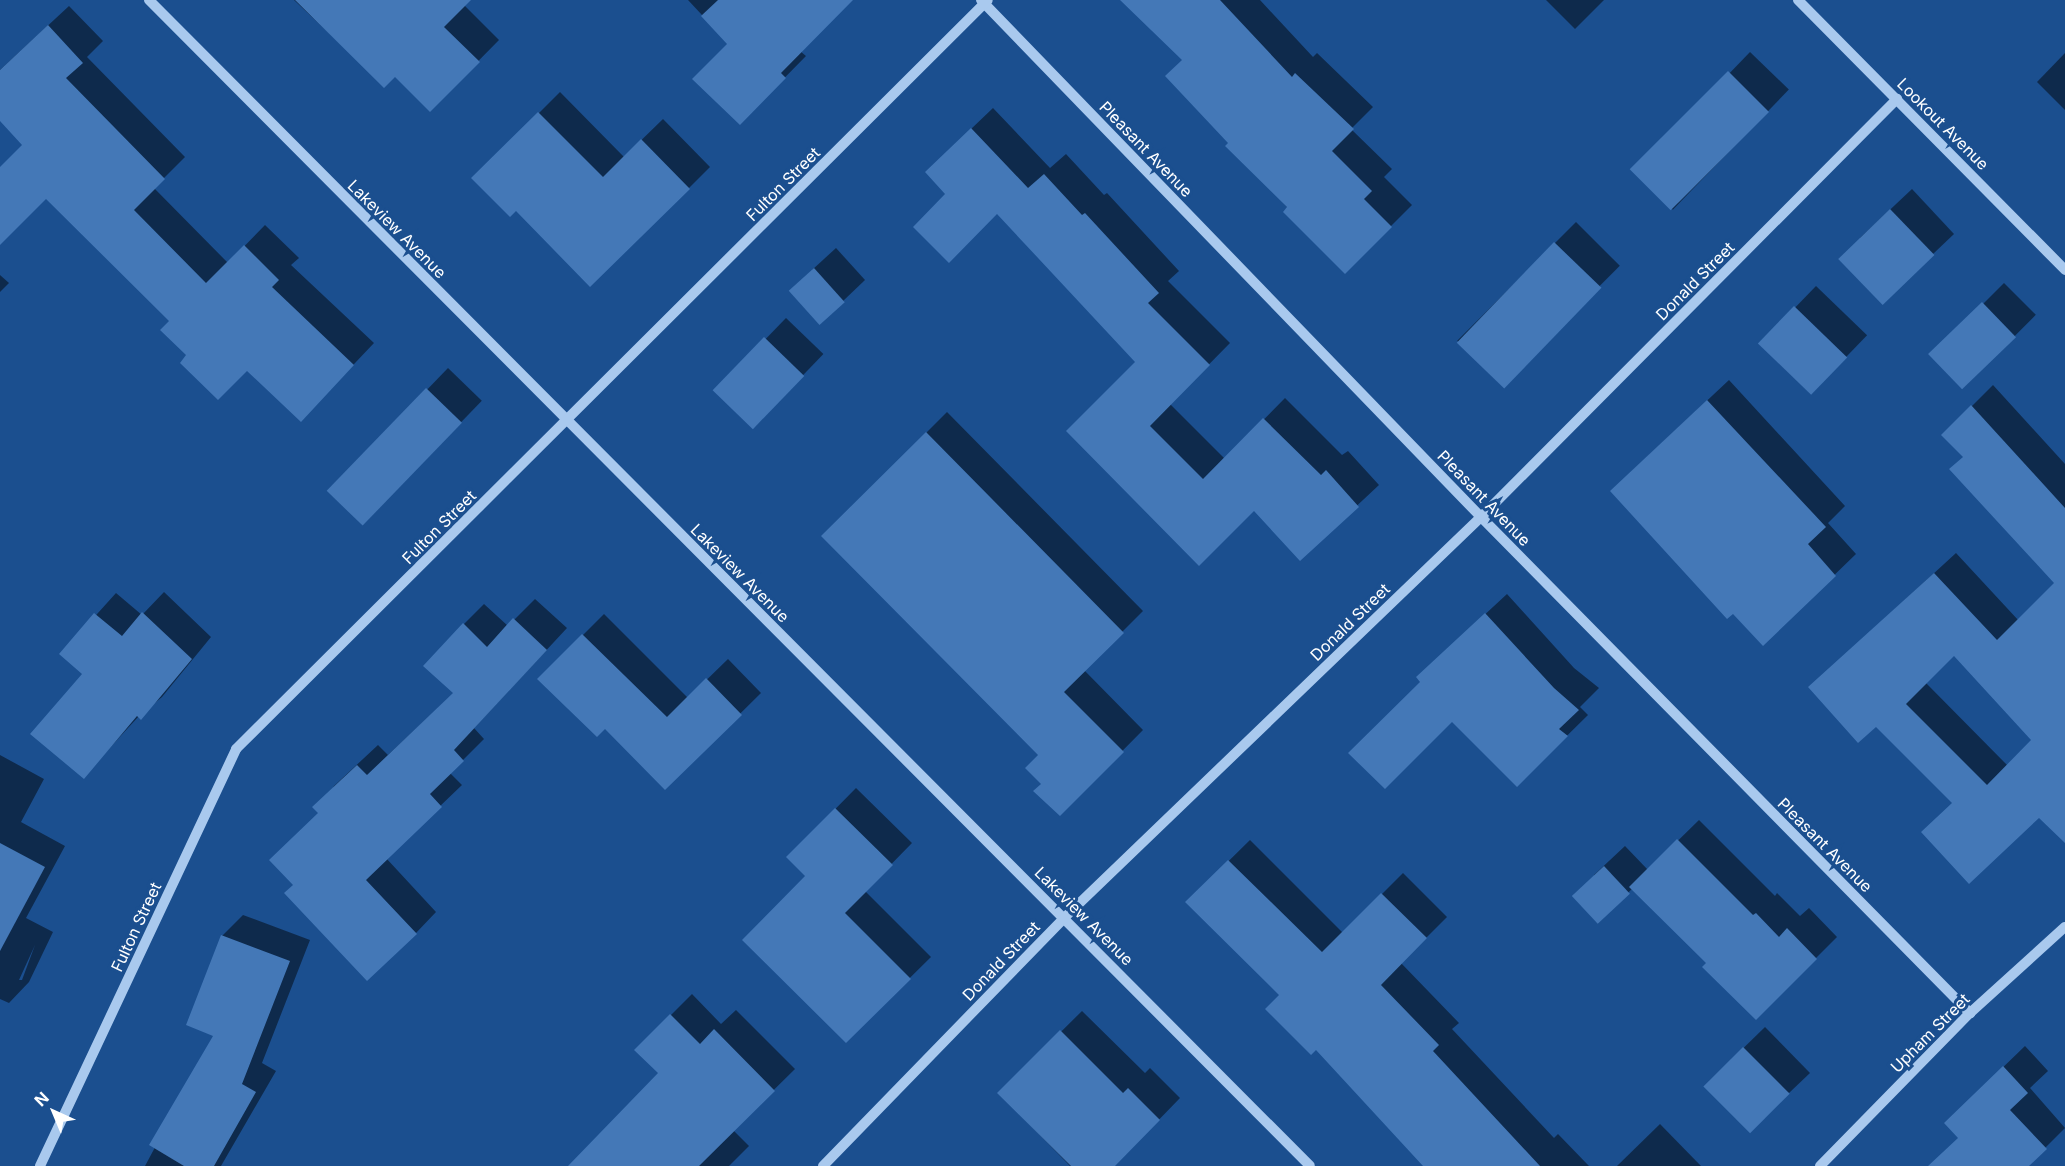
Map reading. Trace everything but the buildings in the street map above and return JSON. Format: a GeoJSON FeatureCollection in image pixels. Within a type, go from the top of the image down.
{"type":"FeatureCollection","features":[{"type":"Feature","properties":{"kind":"street","name":"Lakeview Avenue"},"geometry":{"type":"LineString","coordinates":[[149,0],[1310,1166]]}},
{"type":"Feature","properties":{"kind":"street","name":"Lookout Avenue"},"geometry":{"type":"LineString","coordinates":[[1798,0],[2065,270]]}},
{"type":"Feature","properties":{"kind":"street","name":"Fulton Street"},"geometry":{"type":"LineString","coordinates":[[40,1166],[236,748],[567,422],[985,1]]}},
{"type":"Feature","properties":{"kind":"street","name":"Pleasant Avenue"},"geometry":{"type":"LineString","coordinates":[[985,1],[1481,518],[1970,1013]]}},
{"type":"Feature","properties":{"kind":"street","name":"Donald Street"},"geometry":{"type":"LineString","coordinates":[[823,1166],[1064,918],[1481,518],[1897,99]]}},
{"type":"Feature","properties":{"kind":"street","name":"Upham Street"},"geometry":{"type":"LineString","coordinates":[[1820,1166],[1970,1013],[2065,927]]}}]}
